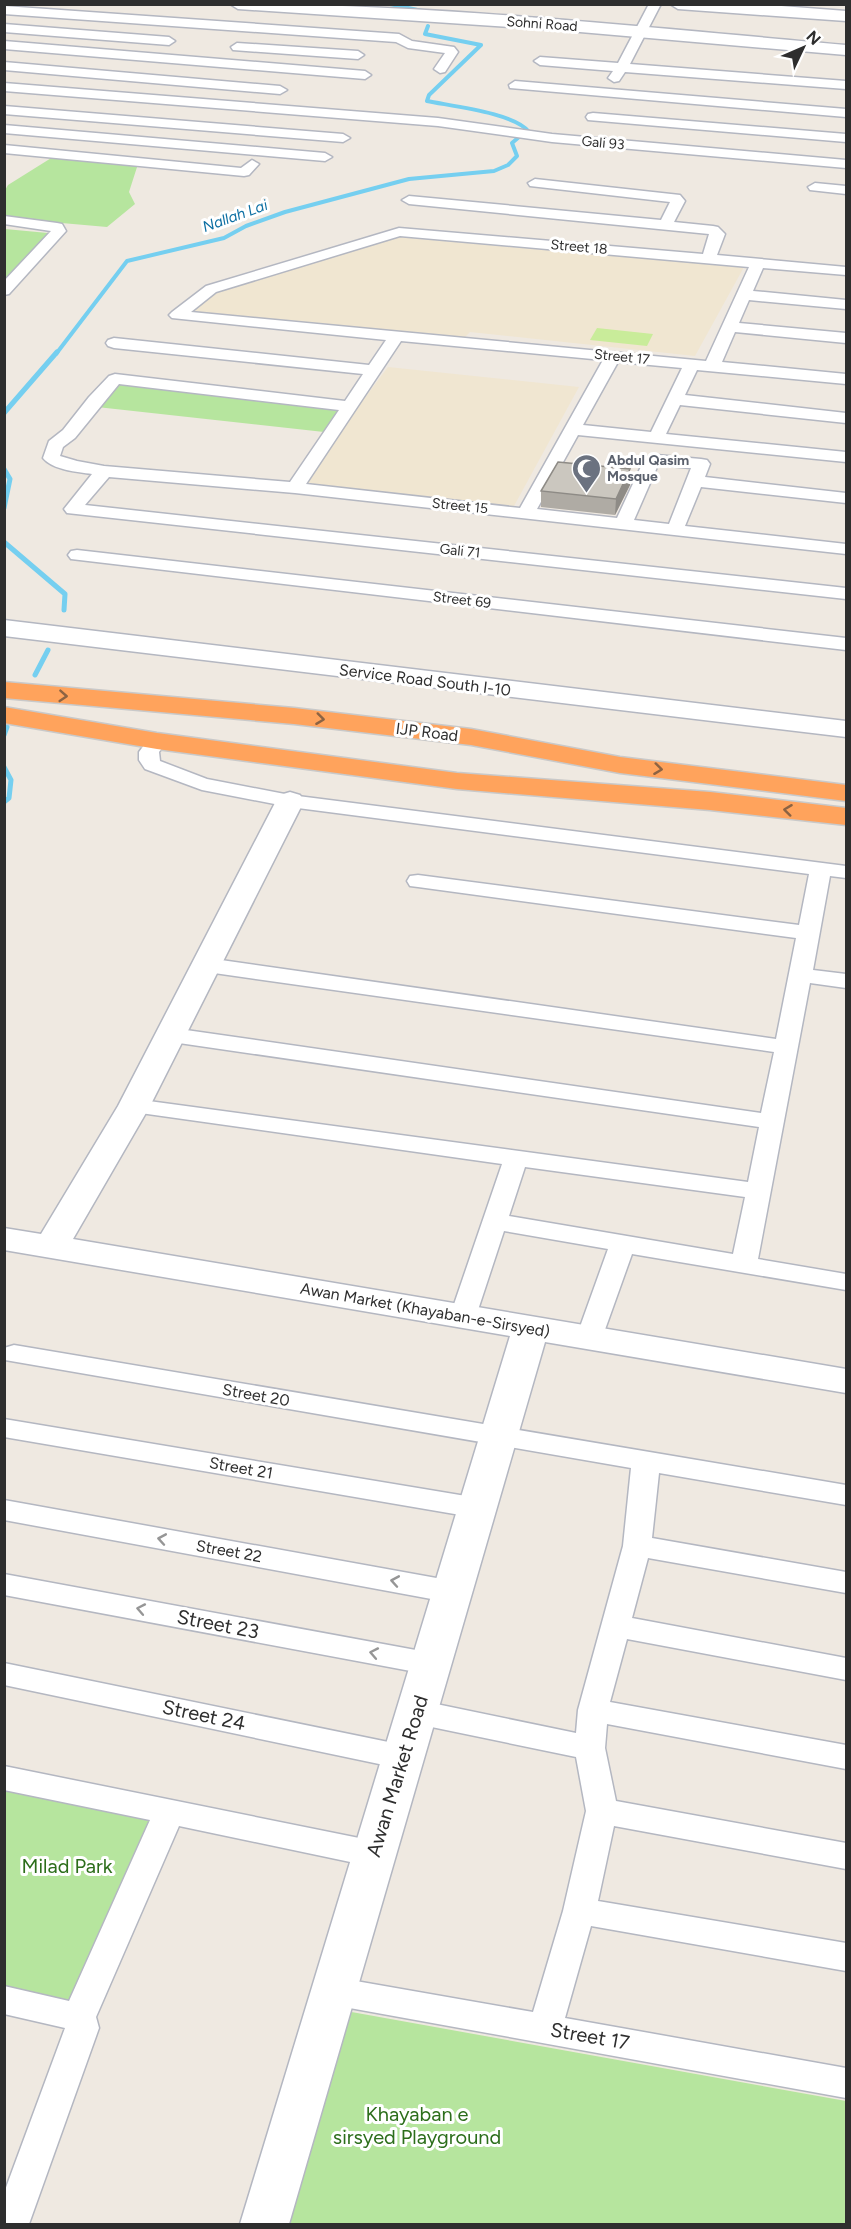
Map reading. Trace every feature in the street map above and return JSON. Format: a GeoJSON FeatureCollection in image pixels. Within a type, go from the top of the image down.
{"type":"FeatureCollection","features":[{"type":"Feature","properties":{"kind":"highway","name":"IJP Road"},"geometry":{"type":"LineString","coordinates":[[4,690],[294,716],[471,737],[620,765],[846,793]]}},
{"type":"Feature","properties":{"kind":"highway"},"geometry":{"type":"LineString","coordinates":[[111,699],[155,715],[290,732],[292,737],[284,743],[225,736],[157,741]]}},
{"type":"Feature","properties":{"kind":"highway"},"geometry":{"type":"LineString","coordinates":[[4,715],[157,741],[457,781],[601,791],[846,818]]}},
{"type":"Feature","properties":{"kind":"highway"},"geometry":{"type":"LineString","coordinates":[[601,791],[551,776],[379,754],[375,749],[383,744],[560,764],[620,765]]}},
{"type":"Feature","properties":{"kind":"street","name":"Sohni Road"},"geometry":{"type":"LineString","coordinates":[[238,4],[640,32],[846,50]]}},
{"type":"Feature","properties":{"kind":"street"},"geometry":{"type":"LineString","coordinates":[[603,93],[622,67],[655,4]]}},
{"type":"Feature","properties":{"kind":"street"},"geometry":{"type":"LineString","coordinates":[[678,4],[770,7],[846,16]]}},
{"type":"Feature","properties":{"kind":"street"},"geometry":{"type":"LineString","coordinates":[[4,10],[399,38],[408,44],[450,50],[452,52],[440,69]]}},
{"type":"Feature","properties":{"kind":"street"},"geometry":{"type":"LineString","coordinates":[[4,28],[169,41]]}},
{"type":"Feature","properties":{"kind":"street"},"geometry":{"type":"LineString","coordinates":[[221,64],[253,28]]}},
{"type":"Feature","properties":{"kind":"street"},"geometry":{"type":"LineString","coordinates":[[4,45],[365,75]]}},
{"type":"Feature","properties":{"kind":"street"},"geometry":{"type":"LineString","coordinates":[[237,47],[358,55]]}},
{"type":"Feature","properties":{"kind":"street"},"geometry":{"type":"LineString","coordinates":[[540,61],[846,85]]}},
{"type":"Feature","properties":{"kind":"street"},"geometry":{"type":"LineString","coordinates":[[4,66],[280,90]]}},
{"type":"Feature","properties":{"kind":"street"},"geometry":{"type":"LineString","coordinates":[[515,85],[846,113]]}},
{"type":"Feature","properties":{"kind":"street","name":"Gali 93"},"geometry":{"type":"LineString","coordinates":[[4,87],[438,122],[552,138],[846,164]]}},
{"type":"Feature","properties":{"kind":"street"},"geometry":{"type":"LineString","coordinates":[[4,110],[343,138]]}},
{"type":"Feature","properties":{"kind":"street"},"geometry":{"type":"LineString","coordinates":[[593,117],[846,138]]}},
{"type":"Feature","properties":{"kind":"street"},"geometry":{"type":"LineString","coordinates":[[4,129],[325,157]]}},
{"type":"Feature","properties":{"kind":"street"},"geometry":{"type":"LineString","coordinates":[[4,149],[248,168],[230,188]]}},
{"type":"Feature","properties":{"kind":"street"},"geometry":{"type":"LineString","coordinates":[[536,183],[675,198],[678,201],[666,224]]}},
{"type":"Feature","properties":{"kind":"street"},"geometry":{"type":"LineString","coordinates":[[815,187],[846,190]]}},
{"type":"Feature","properties":{"kind":"street"},"geometry":{"type":"LineString","coordinates":[[408,200],[666,224],[717,231],[718,234],[709,258]]}},
{"type":"Feature","properties":{"kind":"street"},"geometry":{"type":"LineString","coordinates":[[4,220],[46,224],[57,227],[58,231],[4,291]]}},
{"type":"Feature","properties":{"kind":"street","name":"Street 18"},"geometry":{"type":"LineString","coordinates":[[177,315],[212,289],[399,232],[846,271]]}},
{"type":"Feature","properties":{"kind":"street"},"geometry":{"type":"LineString","coordinates":[[712,366],[758,262]]}},
{"type":"Feature","properties":{"kind":"street"},"geometry":{"type":"LineString","coordinates":[[743,296],[846,305]]}},
{"type":"Feature","properties":{"kind":"street","name":"Street 17"},"geometry":{"type":"LineString","coordinates":[[177,315],[846,379]]}},
{"type":"Feature","properties":{"kind":"street"},"geometry":{"type":"LineString","coordinates":[[729,327],[846,338]]}},
{"type":"Feature","properties":{"kind":"street"},"geometry":{"type":"LineString","coordinates":[[295,488],[397,335]]}},
{"type":"Feature","properties":{"kind":"street"},"geometry":{"type":"LineString","coordinates":[[114,344],[374,370]]}},
{"type":"Feature","properties":{"kind":"street"},"geometry":{"type":"LineString","coordinates":[[525,513],[613,356]]}},
{"type":"Feature","properties":{"kind":"street"},"geometry":{"type":"LineString","coordinates":[[656,438],[692,364]]}},
{"type":"Feature","properties":{"kind":"street","name":"Street 15"},"geometry":{"type":"LineString","coordinates":[[350,406],[115,379],[95,400],[69,435],[56,446],[51,458],[74,466],[104,471],[295,488],[846,549]]}},
{"type":"Feature","properties":{"kind":"street"},"geometry":{"type":"LineString","coordinates":[[675,399],[846,418]]}},
{"type":"Feature","properties":{"kind":"street"},"geometry":{"type":"LineString","coordinates":[[572,429],[846,457]]}},
{"type":"Feature","properties":{"kind":"street"},"geometry":{"type":"LineString","coordinates":[[675,530],[709,443]]}},
{"type":"Feature","properties":{"kind":"street"},"geometry":{"type":"LineString","coordinates":[[623,524],[651,462],[656,460],[701,464]]}},
{"type":"Feature","properties":{"kind":"street","name":"Gali 71"},"geometry":{"type":"LineString","coordinates":[[104,471],[73,509],[846,594]]}},
{"type":"Feature","properties":{"kind":"street"},"geometry":{"type":"LineString","coordinates":[[694,481],[846,498]]}},
{"type":"Feature","properties":{"kind":"street","name":"Street 69"},"geometry":{"type":"LineString","coordinates":[[77,555],[846,644]]}},
{"type":"Feature","properties":{"kind":"street","name":"Service Road South I-10"},"geometry":{"type":"LineString","coordinates":[[4,628],[846,729]]}},
{"type":"Feature","properties":{"kind":"street"},"geometry":{"type":"LineString","coordinates":[[157,741],[149,752],[148,760],[153,765],[201,784],[290,801],[846,872]]}},
{"type":"Feature","properties":{"kind":"street"},"geometry":{"type":"LineString","coordinates":[[51,1247],[134,1106],[290,801]]}},
{"type":"Feature","properties":{"kind":"street"},"geometry":{"type":"LineString","coordinates":[[744,1264],[821,869]]}},
{"type":"Feature","properties":{"kind":"street"},"geometry":{"type":"LineString","coordinates":[[418,881],[808,933]]}},
{"type":"Feature","properties":{"kind":"street"},"geometry":{"type":"LineString","coordinates":[[207,965],[786,1047]]}},
{"type":"Feature","properties":{"kind":"street"},"geometry":{"type":"LineString","coordinates":[[800,975],[846,981]]}},
{"type":"Feature","properties":{"kind":"street"},"geometry":{"type":"LineString","coordinates":[[172,1035],[772,1122]]}},
{"type":"Feature","properties":{"kind":"street"},"geometry":{"type":"LineString","coordinates":[[134,1106],[758,1191]]}},
{"type":"Feature","properties":{"kind":"street"},"geometry":{"type":"LineString","coordinates":[[463,1316],[516,1158]]}},
{"type":"Feature","properties":{"kind":"street"},"geometry":{"type":"LineString","coordinates":[[495,1222],[846,1282]]}},
{"type":"Feature","properties":{"kind":"street","name":"Awan Market (Khayaban-e-Sirsyed)"},"geometry":{"type":"LineString","coordinates":[[4,1239],[846,1381]]}},
{"type":"Feature","properties":{"kind":"street"},"geometry":{"type":"LineString","coordinates":[[589,1338],[622,1243]]}},
{"type":"Feature","properties":{"kind":"street","name":"Awan Market Road"},"geometry":{"type":"LineString","coordinates":[[264,2224],[531,1328]]}},
{"type":"Feature","properties":{"kind":"street","name":"Street 20"},"geometry":{"type":"LineString","coordinates":[[8,1359],[846,1495]]}},
{"type":"Feature","properties":{"kind":"street","name":"Street 21"},"geometry":{"type":"LineString","coordinates":[[4,1428],[477,1508]]}},
{"type":"Feature","properties":{"kind":"street"},"geometry":{"type":"LineString","coordinates":[[545,2028],[579,1911],[602,1811],[590,1748],[593,1710],[637,1546],[646,1461]]}},
{"type":"Feature","properties":{"kind":"street","name":"Street 22"},"geometry":{"type":"LineString","coordinates":[[4,1510],[453,1592]]}},
{"type":"Feature","properties":{"kind":"street"},"geometry":{"type":"LineString","coordinates":[[637,1546],[846,1583]]}},
{"type":"Feature","properties":{"kind":"street","name":"Street 23"},"geometry":{"type":"LineString","coordinates":[[4,1584],[432,1664]]}},
{"type":"Feature","properties":{"kind":"street"},"geometry":{"type":"LineString","coordinates":[[617,1626],[846,1669]]}},
{"type":"Feature","properties":{"kind":"street","name":"Street 24"},"geometry":{"type":"LineString","coordinates":[[4,1674],[403,1757]]}},
{"type":"Feature","properties":{"kind":"street"},"geometry":{"type":"LineString","coordinates":[[593,1710],[846,1757]]}},
{"type":"Feature","properties":{"kind":"street"},"geometry":{"type":"LineString","coordinates":[[417,1712],[590,1748]]}},
{"type":"Feature","properties":{"kind":"street"},"geometry":{"type":"LineString","coordinates":[[4,1778],[374,1854]]}},
{"type":"Feature","properties":{"kind":"street"},"geometry":{"type":"LineString","coordinates":[[602,1811],[846,1856]]}},
{"type":"Feature","properties":{"kind":"street"},"geometry":{"type":"LineString","coordinates":[[11,2224],[82,2028],[80,2017],[170,1812]]}},
{"type":"Feature","properties":{"kind":"street"},"geometry":{"type":"LineString","coordinates":[[579,1911],[846,1957]]}},
{"type":"Feature","properties":{"kind":"street","name":"Street 17"},"geometry":{"type":"LineString","coordinates":[[333,1991],[846,2083]]}},
{"type":"Feature","properties":{"kind":"street"},"geometry":{"type":"LineString","coordinates":[[4,2000],[80,2017]]}},
{"type":"Feature","properties":{"kind":"shaded area"},"geometry":{"type":"Polygon","coordinates":[[[396,237],[744,267],[695,356],[470,332],[459,343],[185,314],[220,291],[396,237]]]}},
{"type":"Feature","properties":{"kind":"shaded area"},"geometry":{"type":"Polygon","coordinates":[[[388,367],[579,387],[514,506],[299,485],[388,367]]]}},
{"type":"Feature","properties":{"kind":"green space"},"geometry":{"type":"Polygon","coordinates":[[[56,155],[138,164],[129,192],[135,204],[107,227],[5,218],[4,192],[8,185],[56,155]]]}},
{"type":"Feature","properties":{"kind":"green space"},"geometry":{"type":"Polygon","coordinates":[[[5,229],[48,233],[5,283],[5,229]]]}},
{"type":"Feature","properties":{"kind":"green space"},"geometry":{"type":"Polygon","coordinates":[[[597,328],[653,334],[647,346],[590,340],[597,328]]]}},
{"type":"Feature","properties":{"kind":"green space"},"geometry":{"type":"Polygon","coordinates":[[[117,383],[341,407],[324,432],[97,407],[117,383]]]}},
{"type":"Feature","properties":{"kind":"green space","name":"Milad Park"},"geometry":{"type":"Polygon","coordinates":[[[5,1788],[154,1817],[77,2009],[5,1992],[5,1788]]]}},
{"type":"Feature","properties":{"kind":"green space","name":"Khayaban e sirsyed Playground"},"geometry":{"type":"Polygon","coordinates":[[[346,2011],[846,2101],[846,2224],[283,2224],[346,2011]]]}},
{"type":"Feature","properties":{"kind":"building"},"geometry":{"type":"Polygon","coordinates":[[[558,462],[630,469],[616,499],[541,491],[558,462]]]}},
{"type":"Feature","properties":{"kind":"waterway","name":"Nallah Lai"},"geometry":{"type":"LineString","coordinates":[[390,4],[422,11]]}},
{"type":"Feature","properties":{"kind":"waterway","name":"Nallah Lai"},"geometry":{"type":"LineString","coordinates":[[428,26],[425,34],[481,45],[429,95],[427,101],[497,115],[522,125],[529,132]]}},
{"type":"Feature","properties":{"kind":"waterway","name":"Nallah Lai"},"geometry":{"type":"LineString","coordinates":[[56,354],[127,261],[224,238],[246,226],[285,212],[409,179],[494,171],[508,165],[517,156],[512,143],[519,137]]}},
{"type":"Feature","properties":{"kind":"waterway","name":"Nallah Lai"},"geometry":{"type":"LineString","coordinates":[[4,413],[57,352]]}},
{"type":"Feature","properties":{"kind":"waterway","name":"Nallah Lai"},"geometry":{"type":"LineString","coordinates":[[4,469],[10,479],[4,508]]}},
{"type":"Feature","properties":{"kind":"waterway","name":"Nallah Lai"},"geometry":{"type":"LineString","coordinates":[[4,542],[65,594],[64,610]]}},
{"type":"Feature","properties":{"kind":"waterway","name":"Nallah Lai"},"geometry":{"type":"LineString","coordinates":[[35,675],[48,650]]}},
{"type":"Feature","properties":{"kind":"waterway","name":"Nallah Lai"},"geometry":{"type":"LineString","coordinates":[[4,735],[7,727]]}},
{"type":"Feature","properties":{"kind":"waterway","name":"Nallah Lai"},"geometry":{"type":"LineString","coordinates":[[4,767],[11,780],[9,798],[4,802]]}},
{"type":"Feature","properties":{"kind":"place","name":"Abdul Qasim Mosque"},"geometry":{"type":"Point","coordinates":[586,494]}}]}
